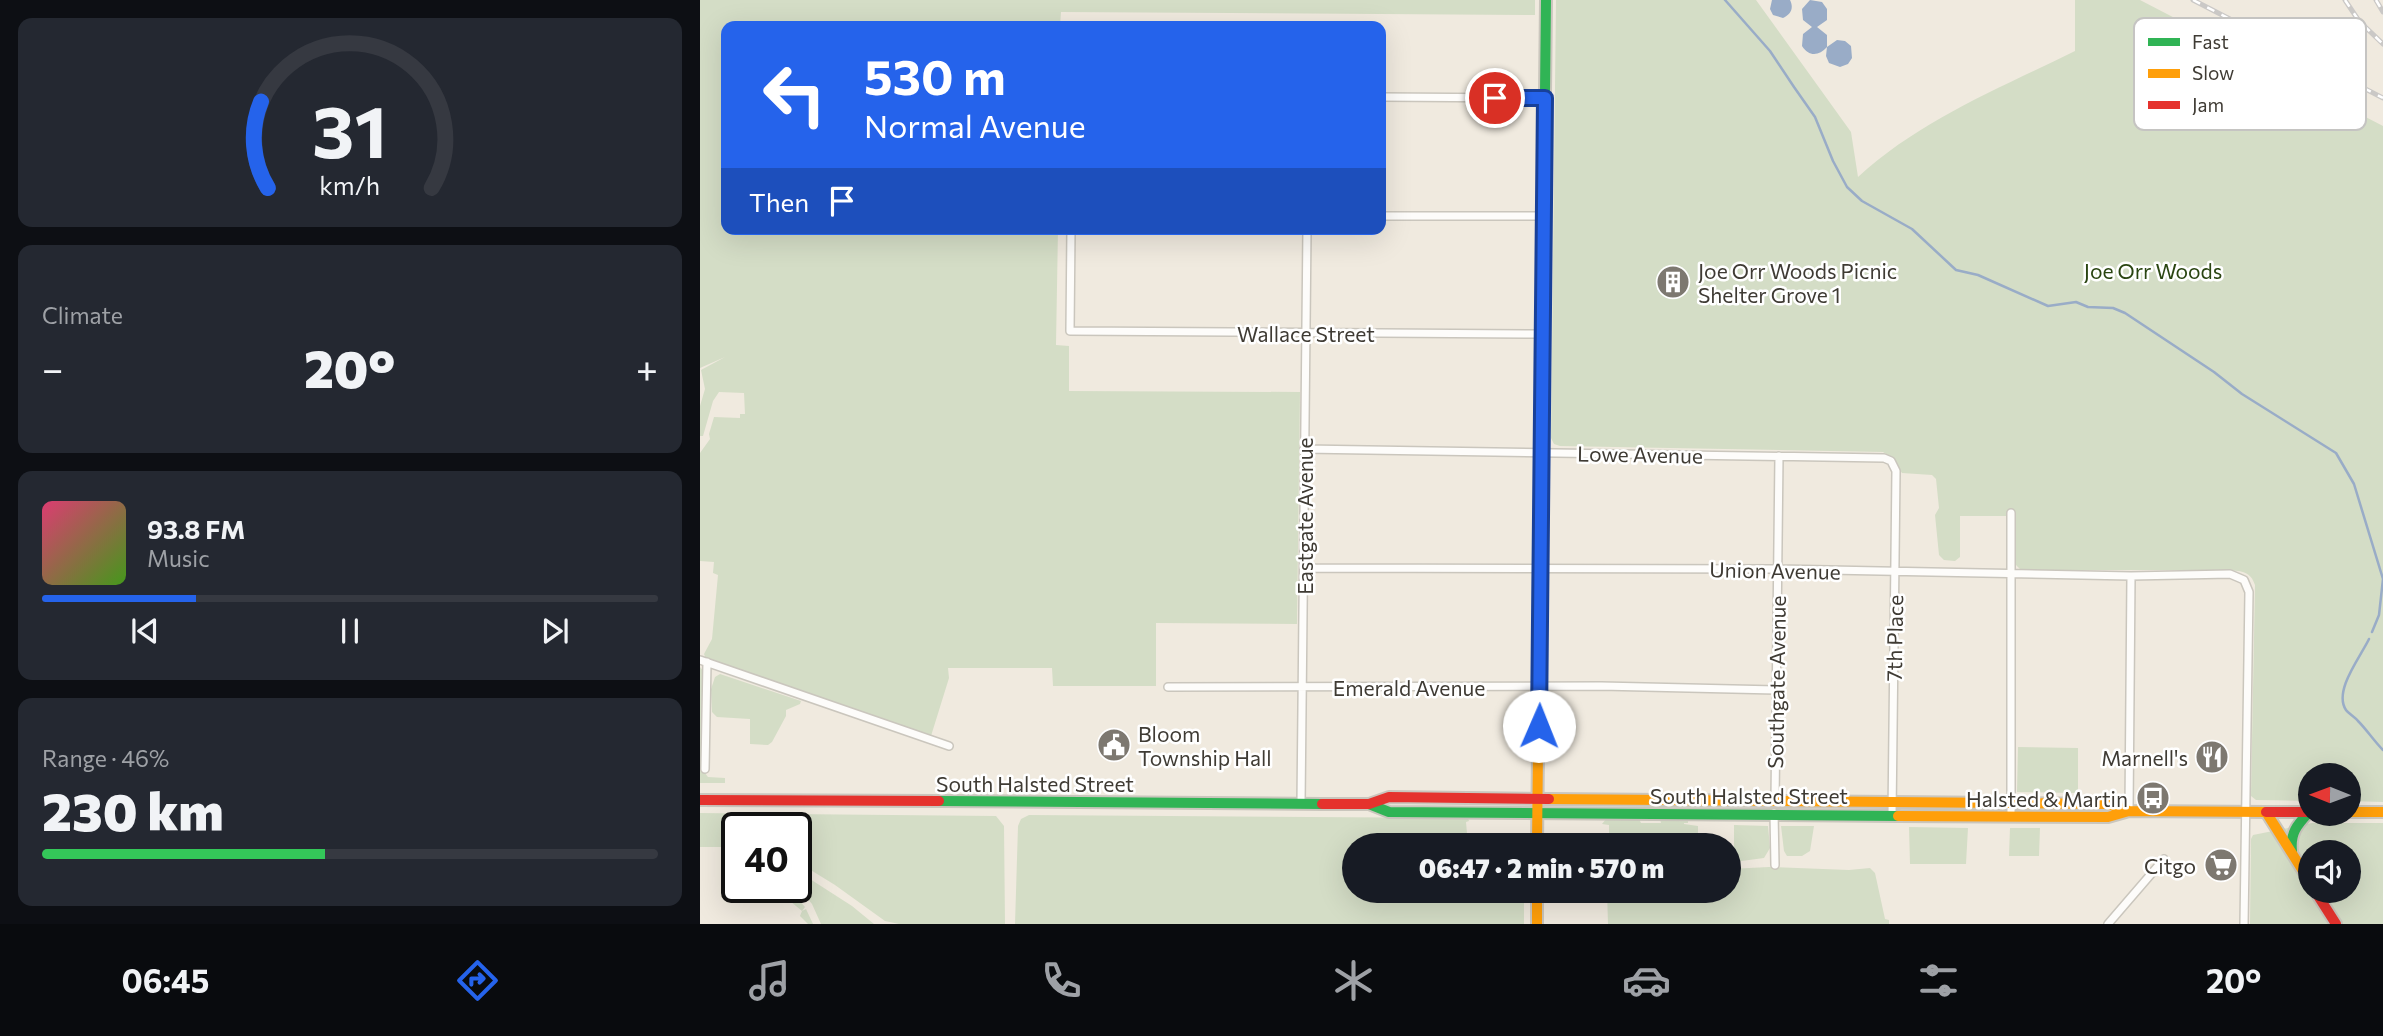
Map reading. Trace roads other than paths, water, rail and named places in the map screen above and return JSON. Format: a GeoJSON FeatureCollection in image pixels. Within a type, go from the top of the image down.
{"type":"FeatureCollection","features":[{"type":"Feature","properties":{"kind":"main road"},"geometry":{"type":"LineString","coordinates":[[1537,833],[1546,0]]}},
{"type":"Feature","properties":{"kind":"main road","name":"South Halsted Street"},"geometry":{"type":"LineString","coordinates":[[700,800],[1369,804],[1389,797],[1538,798],[2108,804],[2129,811]]}},
{"type":"Feature","properties":{"kind":"main road","name":"South Halsted Street"},"geometry":{"type":"LineString","coordinates":[[1369,804],[1389,812],[2108,817],[2129,811],[2298,812]]}},
{"type":"Feature","properties":{"kind":"main road"},"geometry":{"type":"LineString","coordinates":[[2266,812],[2298,863]]}},
{"type":"Feature","properties":{"kind":"main road"},"geometry":{"type":"LineString","coordinates":[[2361,813],[2383,813]]}},
{"type":"Feature","properties":{"kind":"main road"},"geometry":{"type":"LineString","coordinates":[[2293,855],[2290,839],[2292,830],[2298,824]]}},
{"type":"Feature","properties":{"kind":"main road"},"geometry":{"type":"LineString","coordinates":[[1536,924],[1537,903]]}},
{"type":"Feature","properties":{"kind":"main road"},"geometry":{"type":"LineString","coordinates":[[2323,903],[2336,924]]}},
{"type":"Feature","properties":{"kind":"street"},"geometry":{"type":"LineString","coordinates":[[1386,97],[1545,98]]}},
{"type":"Feature","properties":{"kind":"street"},"geometry":{"type":"LineString","coordinates":[[1386,216],[1544,216]]}},
{"type":"Feature","properties":{"kind":"street","name":"Wallace Street"},"geometry":{"type":"LineString","coordinates":[[1071,235],[1070,331],[1542,334]]}},
{"type":"Feature","properties":{"kind":"street","name":"Eastgate Avenue"},"geometry":{"type":"LineString","coordinates":[[1301,804],[1307,235]]}},
{"type":"Feature","properties":{"kind":"street","name":"Lowe Avenue"},"geometry":{"type":"LineString","coordinates":[[1304,449],[1884,458],[1891,461]]}},
{"type":"Feature","properties":{"kind":"street","name":"Southgate Avenue"},"geometry":{"type":"LineString","coordinates":[[1775,865],[1779,456]]}},
{"type":"Feature","properties":{"kind":"street","name":"7th Place"},"geometry":{"type":"LineString","coordinates":[[1891,461],[1896,471],[1892,816]]}},
{"type":"Feature","properties":{"kind":"street"},"geometry":{"type":"LineString","coordinates":[[2011,513],[2011,816]]}},
{"type":"Feature","properties":{"kind":"street","name":"Union Avenue"},"geometry":{"type":"LineString","coordinates":[[1304,568],[1777,569],[2132,576],[2230,574],[2245,580],[2249,592],[2244,812]]}},
{"type":"Feature","properties":{"kind":"street"},"geometry":{"type":"LineString","coordinates":[[2129,811],[2132,576]]}},
{"type":"Feature","properties":{"kind":"street"},"geometry":{"type":"LineString","coordinates":[[705,769],[704,661],[950,746]]}},
{"type":"Feature","properties":{"kind":"street","name":"Emerald Avenue"},"geometry":{"type":"LineString","coordinates":[[1168,687],[1776,690]]}},
{"type":"Feature","properties":{"kind":"street"},"geometry":{"type":"LineString","coordinates":[[2244,812],[2244,924]]}},
{"type":"Feature","properties":{"kind":"street"},"geometry":{"type":"LineString","coordinates":[[2108,924],[2164,859]]}},
{"type":"Feature","properties":{"kind":"water"},"geometry":{"type":"Polygon","coordinates":[[[1772,0],[1790,0],[1790,13],[1783,18],[1773,15],[1770,9],[1772,0]]]}},
{"type":"Feature","properties":{"kind":"water"},"geometry":{"type":"Polygon","coordinates":[[[1810,0],[1822,2],[1827,9],[1827,20],[1817,27],[1827,35],[1827,47],[1814,54],[1802,46],[1803,34],[1812,27],[1803,20],[1802,9],[1810,0]]]}},
{"type":"Feature","properties":{"kind":"water"},"geometry":{"type":"Polygon","coordinates":[[[1837,40],[1845,41],[1851,46],[1852,58],[1848,64],[1840,67],[1829,63],[1826,56],[1827,47],[1837,40]]]}},
{"type":"Feature","properties":{"kind":"waterway"},"geometry":{"type":"LineString","coordinates":[[1725,0],[1770,51],[1815,117],[1847,187],[1862,201],[1912,229],[1956,270],[1978,275],[2048,306],[2076,302],[2088,307],[2113,308],[2125,313],[2214,372],[2242,394],[2336,453],[2354,484],[2383,579],[2379,615],[2372,632]]}},
{"type":"Feature","properties":{"kind":"waterway"},"geometry":{"type":"LineString","coordinates":[[2369,639],[2345,684],[2343,702],[2346,710],[2383,750]]}},
{"type":"Feature","properties":{"kind":"railway"},"geometry":{"type":"LineString","coordinates":[[2193,0],[2228,18]]}},
{"type":"Feature","properties":{"kind":"railway"},"geometry":{"type":"LineString","coordinates":[[2345,0],[2357,18]]}},
{"type":"Feature","properties":{"kind":"railway"},"geometry":{"type":"LineString","coordinates":[[2376,0],[2383,12]]}},
{"type":"Feature","properties":{"kind":"railway"},"geometry":{"type":"LineString","coordinates":[[2366,28],[2383,44]]}},
{"type":"Feature","properties":{"kind":"railway"},"geometry":{"type":"LineString","coordinates":[[2366,89],[2383,98]]}},
{"type":"Feature","properties":{"kind":"place","name":"Joe Orr Woods Picnic Shelter Grove 1"},"geometry":{"type":"Point","coordinates":[1673,282]}},
{"type":"Feature","properties":{"kind":"place","name":"Bloom Township Hall"},"geometry":{"type":"Point","coordinates":[1114,745]}},
{"type":"Feature","properties":{"kind":"place","name":"Marnell's"},"geometry":{"type":"Point","coordinates":[2212,757]}},
{"type":"Feature","properties":{"kind":"place","name":"Halsted & Martin"},"geometry":{"type":"Point","coordinates":[2153,798]}},
{"type":"Feature","properties":{"kind":"place","name":"Citgo"},"geometry":{"type":"Point","coordinates":[2221,865]}},
{"type":"Feature","properties":{"kind":"park label","name":"Joe Orr Woods"},"geometry":{"type":"Point","coordinates":[2153,270]}}]}
